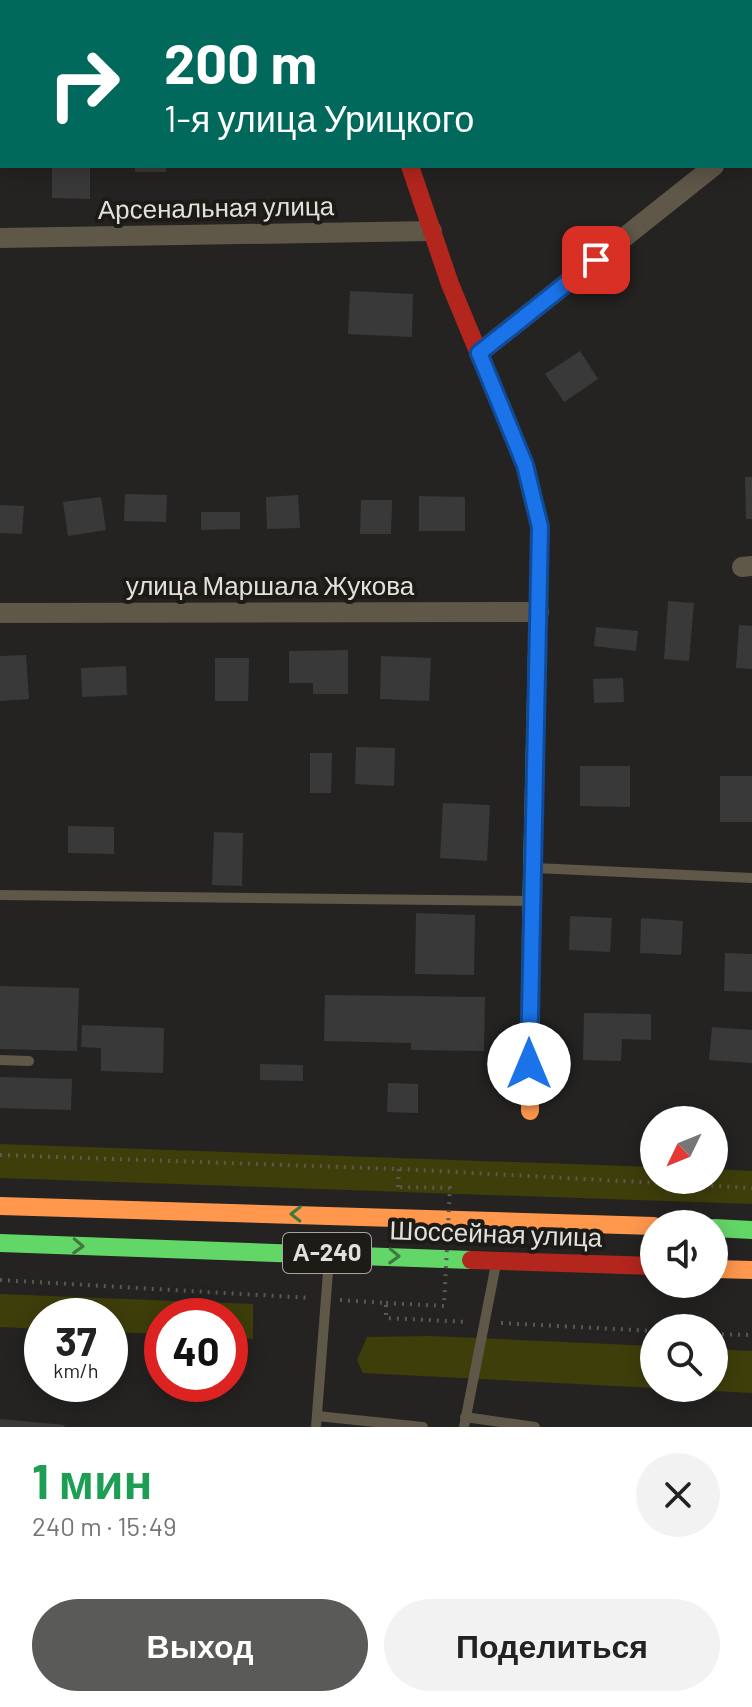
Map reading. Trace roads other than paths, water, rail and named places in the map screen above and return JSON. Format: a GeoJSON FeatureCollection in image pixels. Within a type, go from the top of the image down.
{"type":"FeatureCollection","features":[{"type":"Feature","properties":{"kind":"main road"},"geometry":{"type":"LineString","coordinates":[[411,168],[432,231],[525,465],[540,527],[530,1111]]}},
{"type":"Feature","properties":{"kind":"main road","name":"Шоссейная улица"},"geometry":{"type":"LineString","coordinates":[[0,1206],[640,1226]]}},
{"type":"Feature","properties":{"kind":"main road"},"geometry":{"type":"LineString","coordinates":[[728,1229],[752,1230]]}},
{"type":"Feature","properties":{"kind":"main road","name":"Шоссейная улица"},"geometry":{"type":"LineString","coordinates":[[0,1243],[640,1265]]}},
{"type":"Feature","properties":{"kind":"main road"},"geometry":{"type":"LineString","coordinates":[[728,1269],[752,1270]]}},
{"type":"Feature","properties":{"kind":"street"},"geometry":{"type":"LineString","coordinates":[[479,353],[711,168]]}},
{"type":"Feature","properties":{"kind":"street","name":"Арсенальная улица"},"geometry":{"type":"LineString","coordinates":[[0,238],[432,231]]}},
{"type":"Feature","properties":{"kind":"street","name":"улица Маршала Жукова"},"geometry":{"type":"LineString","coordinates":[[0,613],[539,612]]}},
{"type":"Feature","properties":{"kind":"lane"},"geometry":{"type":"LineString","coordinates":[[533,868],[752,878]]}},
{"type":"Feature","properties":{"kind":"lane"},"geometry":{"type":"LineString","coordinates":[[0,895],[532,901]]}},
{"type":"Feature","properties":{"kind":"lane"},"geometry":{"type":"LineString","coordinates":[[0,1060],[29,1061]]}},
{"type":"Feature","properties":{"kind":"lane"},"geometry":{"type":"LineString","coordinates":[[329,1253],[317,1422],[423,1427]]}},
{"type":"Feature","properties":{"kind":"lane"},"geometry":{"type":"LineString","coordinates":[[496,1260],[465,1422],[535,1427]]}}]}
